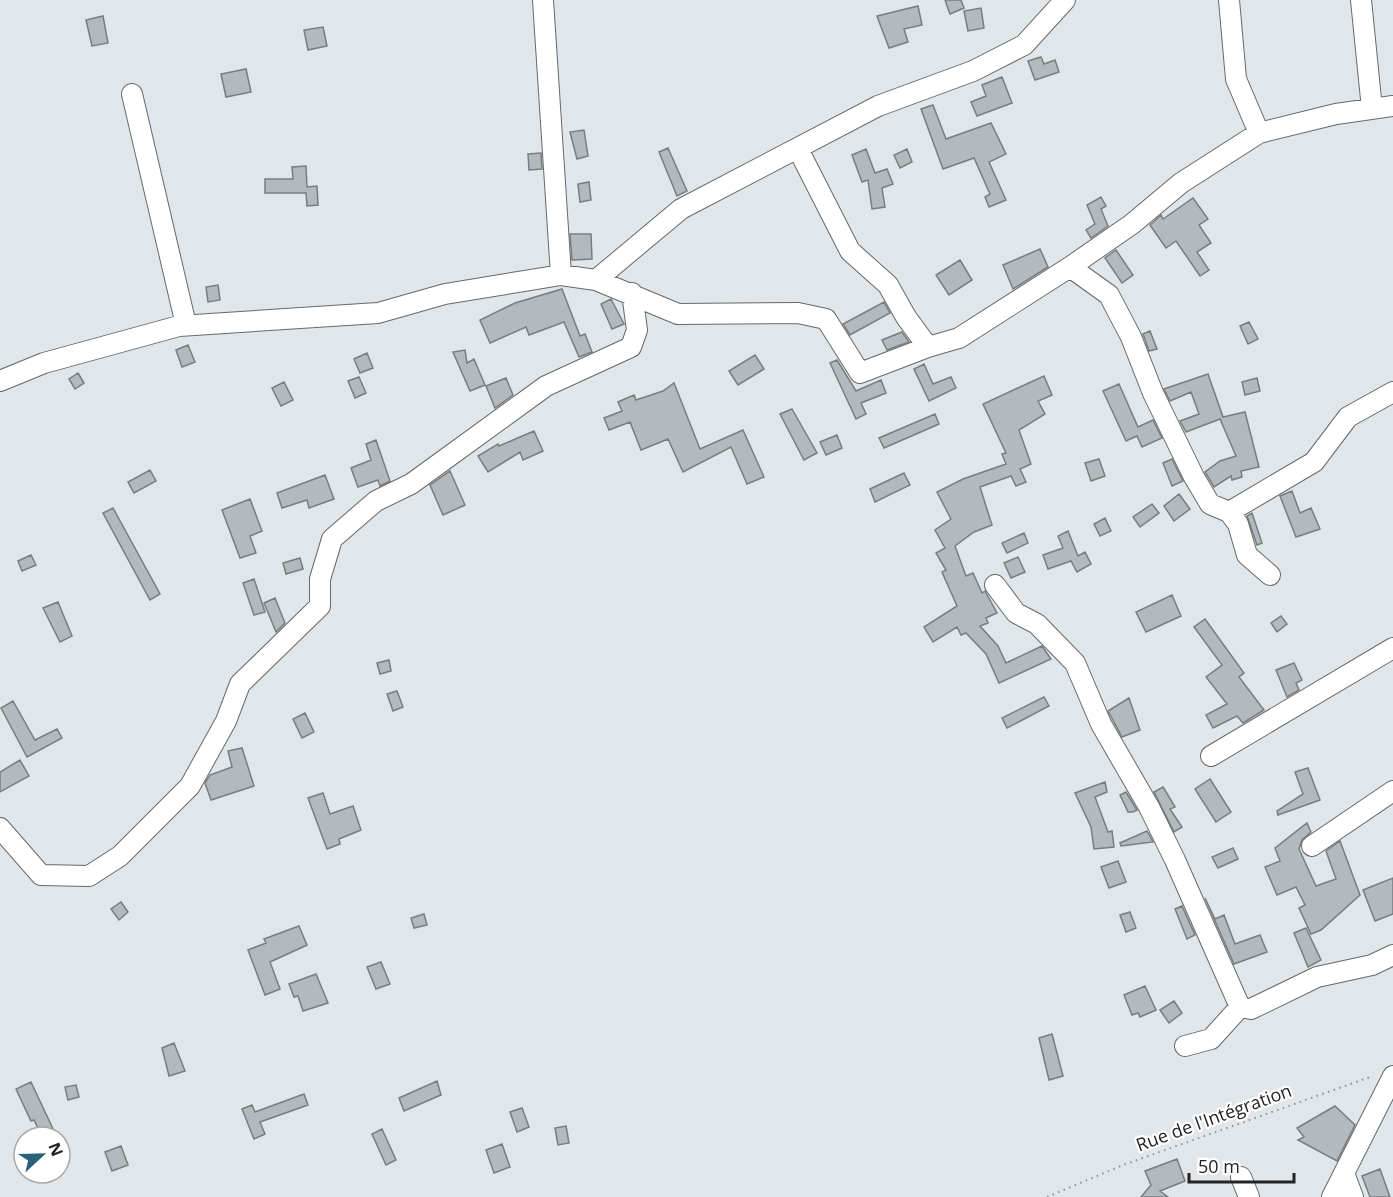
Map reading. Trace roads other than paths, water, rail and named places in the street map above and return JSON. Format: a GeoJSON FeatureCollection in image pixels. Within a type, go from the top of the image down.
{"type":"FeatureCollection","features":[{"type":"Feature","properties":{"kind":"street"},"geometry":{"type":"LineString","coordinates":[[543,0],[561,275]]}},
{"type":"Feature","properties":{"kind":"street"},"geometry":{"type":"LineString","coordinates":[[596,280],[681,209],[798,150],[878,106],[973,72],[1024,45],[1065,0]]}},
{"type":"Feature","properties":{"kind":"street"},"geometry":{"type":"LineString","coordinates":[[1229,0],[1236,79],[1258,133]]}},
{"type":"Feature","properties":{"kind":"street"},"geometry":{"type":"LineString","coordinates":[[1360,0],[1372,109]]}},
{"type":"Feature","properties":{"kind":"street"},"geometry":{"type":"LineString","coordinates":[[132,94],[186,325]]}},
{"type":"Feature","properties":{"kind":"street"},"geometry":{"type":"LineString","coordinates":[[0,381],[44,363],[186,325],[378,313],[445,294],[561,275],[596,280],[678,314],[798,313],[826,319],[860,373],[928,347],[959,338],[1070,267],[1132,224],[1181,183],[1258,133],[1336,114],[1393,106]]}},
{"type":"Feature","properties":{"kind":"street"},"geometry":{"type":"LineString","coordinates":[[798,150],[850,251],[888,285],[906,317],[928,347]]}},
{"type":"Feature","properties":{"kind":"street"},"geometry":{"type":"LineString","coordinates":[[1070,267],[1108,295],[1131,337],[1153,393],[1194,477],[1210,504],[1229,512],[1238,524],[1247,555],[1270,575]]}},
{"type":"Feature","properties":{"kind":"street"},"geometry":{"type":"LineString","coordinates":[[0,828],[41,875],[90,876],[120,856],[189,786],[226,721],[240,684],[320,606],[320,579],[332,538],[376,501],[411,484],[546,386],[631,347],[637,330],[632,293]]}},
{"type":"Feature","properties":{"kind":"street"},"geometry":{"type":"LineString","coordinates":[[1229,512],[1314,462],[1348,417],[1393,392]]}},
{"type":"Feature","properties":{"kind":"street"},"geometry":{"type":"LineString","coordinates":[[994,585],[1016,613],[1037,624],[1075,663],[1101,724],[1149,807],[1175,860],[1240,1007]]}},
{"type":"Feature","properties":{"kind":"street"},"geometry":{"type":"LineString","coordinates":[[1211,756],[1393,648]]}},
{"type":"Feature","properties":{"kind":"street"},"geometry":{"type":"LineString","coordinates":[[1312,846],[1393,791]]}},
{"type":"Feature","properties":{"kind":"street"},"geometry":{"type":"LineString","coordinates":[[1240,1007],[1251,1009],[1317,977],[1372,965],[1393,955]]}},
{"type":"Feature","properties":{"kind":"street"},"geometry":{"type":"LineString","coordinates":[[1185,1046],[1211,1039],[1240,1007]]}},
{"type":"Feature","properties":{"kind":"street"},"geometry":{"type":"LineString","coordinates":[[1332,1197],[1388,1074]]}},
{"type":"Feature","properties":{"kind":"street"},"geometry":{"type":"LineString","coordinates":[[1344,1173],[1353,1197]]}},
{"type":"Feature","properties":{"kind":"street"},"geometry":{"type":"LineString","coordinates":[[1241,1177],[1249,1197]]}}]}
